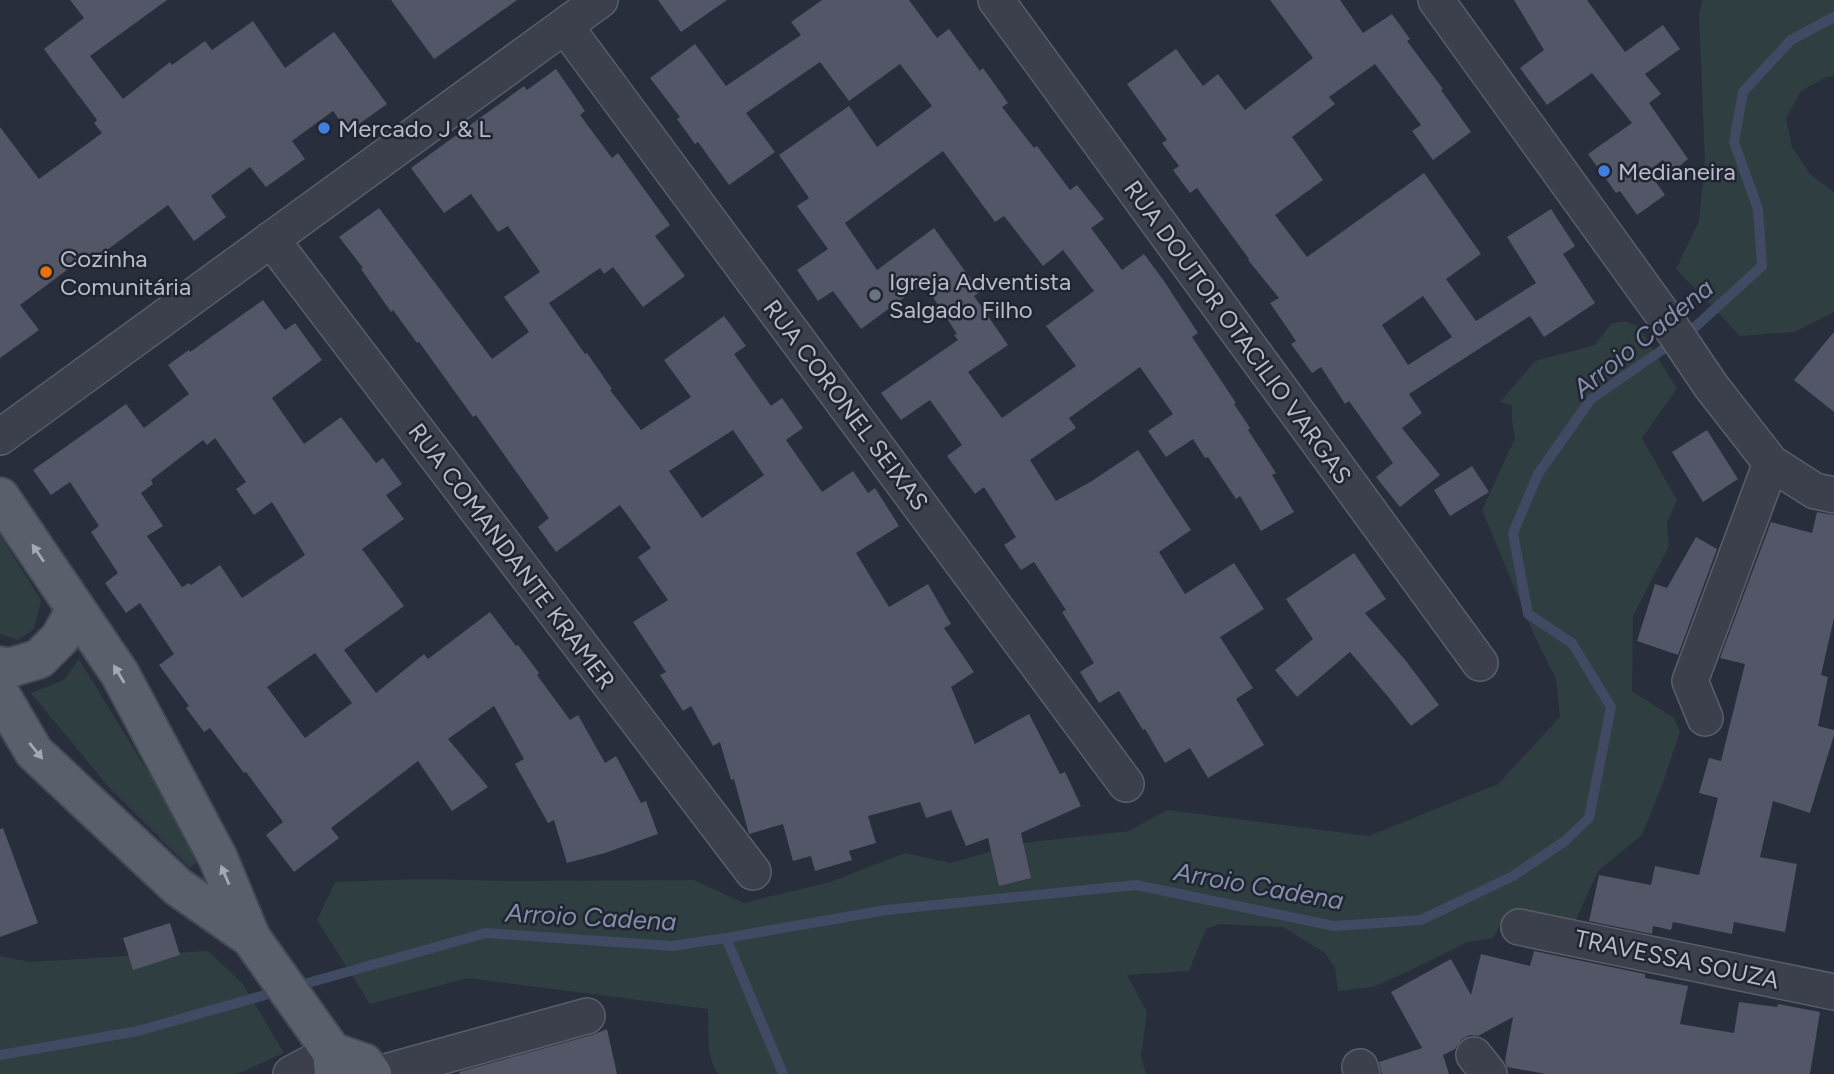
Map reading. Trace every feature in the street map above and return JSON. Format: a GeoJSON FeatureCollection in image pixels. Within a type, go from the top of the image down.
{"type":"FeatureCollection","features":[{"type":"Feature","properties":{"kind":"main road"},"geometry":{"type":"LineString","coordinates":[[0,497],[120,674],[218,858],[251,938],[328,1053],[365,1063],[372,1074]]}},
{"type":"Feature","properties":{"kind":"main road"},"geometry":{"type":"LineString","coordinates":[[0,667],[9,668],[39,659],[60,638],[76,609]]}},
{"type":"Feature","properties":{"kind":"main road"},"geometry":{"type":"LineString","coordinates":[[0,694],[34,752],[178,887],[251,938]]}},
{"type":"Feature","properties":{"kind":"street"},"geometry":{"type":"LineString","coordinates":[[0,437],[600,0]]}},
{"type":"Feature","properties":{"kind":"street","name":"RUA DOUTOR OTACILIO VARGAS"},"geometry":{"type":"LineString","coordinates":[[996,0],[1480,663]]}},
{"type":"Feature","properties":{"kind":"street"},"geometry":{"type":"LineString","coordinates":[[1436,0],[1661,312],[1711,386],[1771,463],[1815,491],[1834,495]]}},
{"type":"Feature","properties":{"kind":"street","name":"RUA CORONEL SEIXAS"},"geometry":{"type":"LineString","coordinates":[[565,26],[1126,783]]}},
{"type":"Feature","properties":{"kind":"street","name":"RUA COMANDANTE KRAMER"},"geometry":{"type":"LineString","coordinates":[[271,239],[753,872]]}},
{"type":"Feature","properties":{"kind":"street"},"geometry":{"type":"LineString","coordinates":[[1705,719],[1690,681],[1771,463]]}},
{"type":"Feature","properties":{"kind":"street","name":"TRAVESSA SOUZA"},"geometry":{"type":"LineString","coordinates":[[1519,927],[1834,992]]}},
{"type":"Feature","properties":{"kind":"street"},"geometry":{"type":"LineString","coordinates":[[379,1074],[587,1016]]}},
{"type":"Feature","properties":{"kind":"street"},"geometry":{"type":"LineString","coordinates":[[291,1074],[328,1053]]}},
{"type":"Feature","properties":{"kind":"shaded area"},"geometry":{"type":"Polygon","coordinates":[[[1702,0],[1834,0],[1834,76],[1826,77],[1801,91],[1786,118],[1792,147],[1810,174],[1834,192],[1834,312],[1794,332],[1740,336],[1676,269],[1699,221],[1705,161],[1699,15],[1702,0]]]}},
{"type":"Feature","properties":{"kind":"shaded area"},"geometry":{"type":"Polygon","coordinates":[[[1625,321],[1639,327],[1677,389],[1642,438],[1677,500],[1667,523],[1669,546],[1633,616],[1632,691],[1674,718],[1680,732],[1642,835],[1598,871],[1575,922],[1502,921],[1493,938],[1468,942],[1373,987],[1338,991],[1335,968],[1325,953],[1283,927],[1220,924],[1206,929],[1189,971],[1127,975],[1147,1012],[1141,1056],[1146,1074],[718,1074],[709,1051],[708,1009],[468,978],[370,1004],[317,920],[335,882],[423,879],[694,880],[744,903],[830,882],[905,853],[950,863],[1023,843],[1129,831],[1167,810],[1369,836],[1498,784],[1560,717],[1556,679],[1534,635],[1482,510],[1515,438],[1512,405],[1500,402],[1535,361],[1595,345],[1611,324],[1625,321]]]}},
{"type":"Feature","properties":{"kind":"shaded area"},"geometry":{"type":"Polygon","coordinates":[[[0,535],[41,600],[34,629],[18,640],[0,634],[0,535]]]}},
{"type":"Feature","properties":{"kind":"shaded area"},"geometry":{"type":"Polygon","coordinates":[[[79,659],[201,859],[190,868],[107,785],[31,693],[64,680],[79,659]]]}},
{"type":"Feature","properties":{"kind":"shaded area"},"geometry":{"type":"Polygon","coordinates":[[[208,951],[243,984],[284,1053],[237,1074],[0,1074],[0,956],[29,962],[208,951]]]}},
{"type":"Feature","properties":{"kind":"building"},"geometry":{"type":"Polygon","coordinates":[[[70,0],[167,0],[90,56],[123,99],[170,62],[172,65],[205,41],[212,50],[253,21],[285,68],[334,32],[387,104],[348,132],[333,111],[292,141],[305,159],[266,187],[250,167],[211,196],[226,217],[194,241],[168,205],[88,264],[83,258],[20,305],[39,330],[0,358],[0,127],[39,179],[102,133],[94,123],[97,120],[44,49],[84,18],[70,0]]]}},
{"type":"Feature","properties":{"kind":"building"},"geometry":{"type":"Polygon","coordinates":[[[391,0],[517,0],[434,59],[391,0]]]}},
{"type":"Feature","properties":{"kind":"building"},"geometry":{"type":"Polygon","coordinates":[[[658,0],[727,0],[681,32],[658,0]]]}},
{"type":"Feature","properties":{"kind":"building"},"geometry":{"type":"Polygon","coordinates":[[[822,0],[909,0],[937,38],[949,29],[980,71],[983,68],[1008,103],[1002,107],[1034,148],[1037,146],[1070,190],[1077,185],[1104,219],[1091,228],[1122,270],[1144,254],[1164,281],[1198,333],[1192,337],[1236,403],[1234,404],[1250,428],[1248,430],[1276,473],[1272,475],[1294,512],[1261,531],[1240,496],[1236,499],[1193,439],[1166,457],[1148,431],[1173,414],[1140,367],[1069,418],[1076,428],[1030,460],[1056,501],[1138,450],[1191,530],[1159,552],[1185,594],[1234,563],[1264,609],[1220,637],[1253,688],[1236,699],[1264,745],[1208,778],[1190,748],[1165,763],[1119,691],[1099,703],[1080,672],[1094,663],[1062,612],[1066,610],[1034,562],[1021,570],[1004,545],[1016,537],[984,487],[975,494],[947,456],[962,445],[930,400],[901,420],[881,393],[958,340],[954,335],[957,334],[924,283],[861,329],[833,291],[818,301],[797,270],[828,249],[797,206],[809,198],[779,155],[849,106],[877,147],[932,106],[900,64],[849,101],[820,62],[746,113],[775,152],[729,185],[698,142],[695,144],[677,119],[680,117],[650,78],[695,44],[726,86],[801,35],[791,22],[822,0]],[[943,151],[845,223],[877,270],[934,228],[980,292],[974,296],[1008,345],[968,372],[1002,418],[1076,366],[1046,326],[1094,291],[1063,250],[1043,266],[1004,216],[995,222],[943,151]]]}},
{"type":"Feature","properties":{"kind":"building"},"geometry":{"type":"Polygon","coordinates":[[[1270,0],[1340,0],[1363,33],[1392,14],[1410,39],[1407,41],[1471,132],[1433,160],[1412,131],[1421,125],[1375,64],[1329,97],[1335,104],[1292,137],[1323,180],[1275,215],[1307,257],[1424,173],[1481,254],[1446,279],[1476,321],[1536,283],[1507,237],[1551,209],[1575,246],[1563,254],[1595,303],[1544,337],[1530,316],[1409,394],[1422,413],[1402,428],[1440,475],[1400,507],[1376,477],[1393,463],[1349,401],[1345,404],[1321,367],[1312,373],[1291,344],[1296,341],[1270,303],[1279,298],[1248,260],[1197,188],[1190,193],[1173,170],[1179,166],[1162,143],[1167,140],[1127,84],[1176,49],[1203,86],[1218,74],[1245,110],[1313,58],[1270,0]],[[1423,296],[1382,325],[1408,365],[1452,337],[1423,296]]]}},
{"type":"Feature","properties":{"kind":"building"},"geometry":{"type":"Polygon","coordinates":[[[1514,0],[1587,0],[1625,52],[1663,25],[1680,49],[1645,74],[1661,94],[1649,103],[1688,159],[1672,172],[1663,160],[1648,171],[1665,195],[1637,215],[1620,191],[1616,193],[1588,154],[1632,123],[1592,73],[1547,105],[1520,68],[1544,50],[1514,0]]]}},
{"type":"Feature","properties":{"kind":"building"},"geometry":{"type":"Polygon","coordinates":[[[556,69],[585,111],[580,115],[612,158],[618,153],[670,225],[655,236],[685,276],[643,307],[613,267],[604,274],[600,268],[549,303],[641,430],[691,397],[664,360],[724,316],[746,346],[734,354],[771,406],[782,398],[803,428],[786,440],[822,492],[853,471],[868,493],[875,488],[899,526],[856,553],[889,607],[928,584],[951,624],[944,628],[974,672],[951,687],[975,744],[1029,714],[1060,774],[1065,772],[1081,806],[1021,833],[1031,878],[999,886],[988,838],[966,846],[951,810],[926,818],[920,802],[868,816],[876,843],[849,851],[852,860],[815,871],[811,856],[793,861],[783,824],[749,834],[734,779],[731,780],[720,742],[713,746],[691,706],[683,711],[660,675],[666,672],[633,622],[668,600],[638,557],[651,548],[620,505],[556,552],[538,527],[549,518],[476,415],[473,417],[419,342],[417,343],[393,310],[391,312],[339,237],[379,208],[492,359],[529,332],[504,297],[540,272],[508,226],[498,232],[471,194],[444,213],[411,168],[524,86],[527,90],[556,69]],[[733,430],[669,471],[702,518],[764,475],[733,430]]]}},
{"type":"Feature","properties":{"kind":"building"},"geometry":{"type":"Polygon","coordinates":[[[263,300],[285,330],[295,323],[322,360],[272,398],[304,444],[341,417],[376,463],[383,458],[402,484],[386,495],[404,519],[362,549],[404,606],[344,650],[376,693],[424,654],[428,659],[490,612],[539,673],[537,675],[570,720],[578,715],[605,763],[616,756],[641,803],[646,801],[658,834],[567,863],[554,820],[548,823],[515,764],[524,759],[494,706],[448,739],[488,787],[452,811],[418,761],[331,828],[339,838],[294,872],[266,835],[283,822],[210,728],[204,732],[159,665],[174,654],[140,603],[126,613],[105,583],[118,573],[91,532],[99,526],[70,482],[51,495],[33,470],[126,404],[144,428],[189,394],[168,365],[189,350],[190,352],[263,300]],[[215,438],[207,445],[203,440],[151,480],[153,484],[141,493],[163,526],[147,536],[182,587],[189,583],[191,585],[220,565],[242,598],[305,555],[272,502],[254,515],[236,489],[246,482],[215,438]],[[315,653],[267,687],[305,738],[352,703],[315,653]]]}},
{"type":"Feature","properties":{"kind":"building"},"geometry":{"type":"Polygon","coordinates":[[[1834,332],[1834,412],[1794,380],[1834,332]]]}},
{"type":"Feature","properties":{"kind":"building"},"geometry":{"type":"Polygon","coordinates":[[[1707,430],[1738,479],[1703,502],[1672,452],[1707,430]]]}},
{"type":"Feature","properties":{"kind":"building"},"geometry":{"type":"Polygon","coordinates":[[[1472,466],[1489,492],[1450,516],[1434,490],[1472,466]]]}},
{"type":"Feature","properties":{"kind":"building"},"geometry":{"type":"Polygon","coordinates":[[[1817,512],[1834,515],[1834,618],[1821,675],[1828,677],[1818,726],[1834,730],[1834,735],[1810,813],[1773,801],[1760,857],[1797,864],[1785,932],[1734,922],[1732,934],[1673,922],[1671,930],[1653,926],[1652,934],[1589,921],[1599,875],[1651,885],[1655,866],[1699,875],[1718,798],[1699,793],[1709,758],[1721,761],[1745,664],[1720,658],[1771,522],[1812,533],[1817,512]]]}},
{"type":"Feature","properties":{"kind":"building"},"geometry":{"type":"Polygon","coordinates":[[[1696,537],[1717,549],[1678,655],[1637,641],[1655,584],[1667,588],[1696,537]]]}},
{"type":"Feature","properties":{"kind":"building"},"geometry":{"type":"Polygon","coordinates":[[[1354,553],[1386,599],[1365,613],[1439,705],[1411,726],[1350,652],[1297,697],[1275,670],[1313,639],[1286,599],[1354,553]]]}},
{"type":"Feature","properties":{"kind":"building"},"geometry":{"type":"Polygon","coordinates":[[[3,828],[38,923],[0,937],[0,829],[3,828]]]}},
{"type":"Feature","properties":{"kind":"building"},"geometry":{"type":"Polygon","coordinates":[[[170,923],[180,955],[133,970],[123,938],[170,923]]]}},
{"type":"Feature","properties":{"kind":"building"},"geometry":{"type":"Polygon","coordinates":[[[1534,951],[1645,974],[1645,978],[1688,986],[1680,1024],[1734,1033],[1739,1002],[1777,1007],[1778,1004],[1820,1012],[1810,1074],[1546,1074],[1507,1067],[1505,1061],[1513,1017],[1478,1036],[1470,1035],[1462,1039],[1455,1049],[1443,1055],[1449,1074],[1382,1074],[1379,1062],[1422,1048],[1391,992],[1451,959],[1471,995],[1481,954],[1530,966],[1534,951]]]}},
{"type":"Feature","properties":{"kind":"building"},"geometry":{"type":"Polygon","coordinates":[[[607,1029],[617,1074],[459,1072],[592,1035],[607,1029]]]}},
{"type":"Feature","properties":{"kind":"waterway","name":"Arroio Cadena"},"geometry":{"type":"LineString","coordinates":[[297,986],[486,933],[672,946],[886,910],[1136,885],[1334,926],[1421,920],[1513,876],[1565,841],[1589,818],[1611,707],[1572,643],[1528,614],[1513,533],[1538,474],[1591,399],[1694,328],[1762,266],[1758,209],[1734,142],[1743,92],[1791,40],[1834,17]]}},
{"type":"Feature","properties":{"kind":"waterway"},"geometry":{"type":"LineString","coordinates":[[726,938],[783,1074]]}},
{"type":"Feature","properties":{"kind":"waterway","name":"Arroio Cadena"},"geometry":{"type":"LineString","coordinates":[[0,1055],[138,1031],[279,991]]}},
{"type":"Feature","properties":{"kind":"place","name":"Mercado J & L"},"geometry":{"type":"Point","coordinates":[324,128]}},
{"type":"Feature","properties":{"kind":"place","name":"Medianeira"},"geometry":{"type":"Point","coordinates":[1604,171]}},
{"type":"Feature","properties":{"kind":"place","name":"Cozinha Comunitária"},"geometry":{"type":"Point","coordinates":[46,272]}},
{"type":"Feature","properties":{"kind":"place","name":"Igreja Adventista Salgado Filho"},"geometry":{"type":"Point","coordinates":[875,295]}}]}
